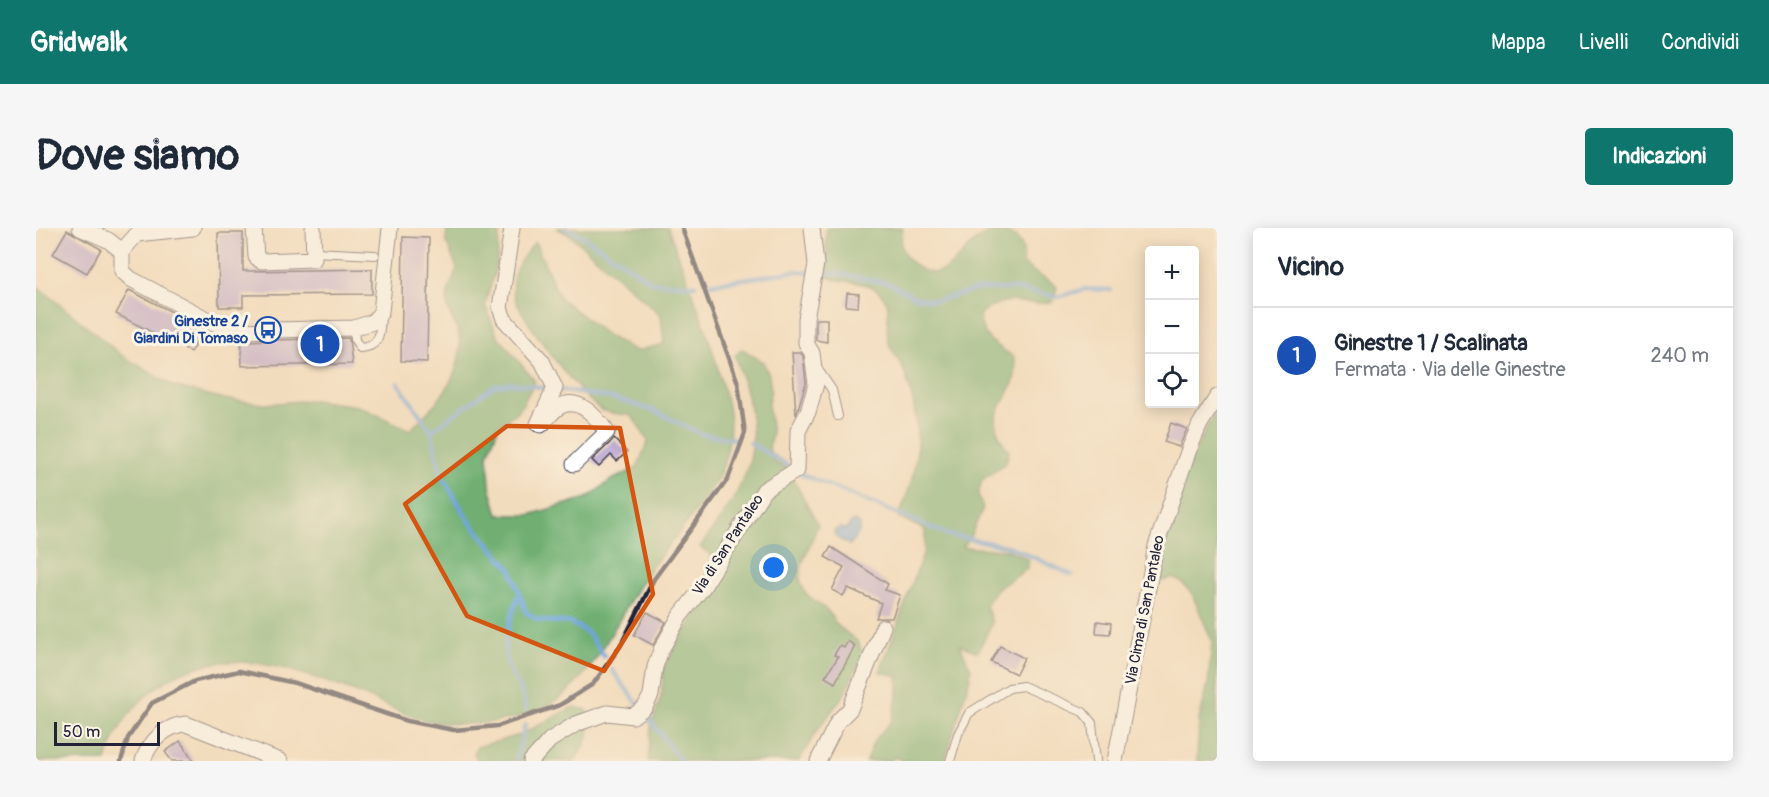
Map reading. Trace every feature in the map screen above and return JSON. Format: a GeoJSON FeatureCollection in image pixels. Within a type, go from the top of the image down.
{"type":"FeatureCollection","features":[{"type":"Feature","properties":{"kind":"street"},"geometry":{"type":"LineString","coordinates":[[80,228],[108,240],[122,251]]}},
{"type":"Feature","properties":{"kind":"street"},"geometry":{"type":"LineString","coordinates":[[193,228],[143,232],[132,238],[122,251],[120,265],[125,275],[214,323],[235,331],[354,328],[373,322],[381,312],[390,228]]}},
{"type":"Feature","properties":{"kind":"street"},"geometry":{"type":"LineString","coordinates":[[254,228],[257,261],[314,259],[313,228]]}},
{"type":"Feature","properties":{"kind":"street"},"geometry":{"type":"LineString","coordinates":[[512,228],[500,308],[504,319],[542,361],[555,388],[538,424],[541,425],[558,408],[576,405],[593,414],[607,432],[574,464]]}},
{"type":"Feature","properties":{"kind":"street","name":"Via di San Pantaleo"},"geometry":{"type":"LineString","coordinates":[[531,761],[550,740],[576,724],[607,713],[633,716],[645,707],[651,695],[655,667],[661,650],[680,616],[703,587],[764,490],[797,470],[798,431],[816,384],[812,353],[806,343],[806,319],[816,264],[812,228]]}},
{"type":"Feature","properties":{"kind":"street","name":"Via Cima di San Pantaleo"},"geometry":{"type":"LineString","coordinates":[[1115,761],[1156,546],[1188,452],[1200,424],[1217,397]]}},
{"type":"Feature","properties":{"kind":"street"},"geometry":{"type":"LineString","coordinates":[[818,761],[834,727],[850,709],[883,627]]}},
{"type":"Feature","properties":{"kind":"street"},"geometry":{"type":"LineString","coordinates":[[143,761],[146,751],[158,737],[171,728],[186,724],[280,761]]}},
{"type":"Feature","properties":{"kind":"lane"},"geometry":{"type":"LineString","coordinates":[[314,252],[375,255]]}},
{"type":"Feature","properties":{"kind":"lane"},"geometry":{"type":"LineString","coordinates":[[354,328],[355,339],[360,348],[374,346],[378,342],[381,312]]}},
{"type":"Feature","properties":{"kind":"lane"},"geometry":{"type":"LineString","coordinates":[[814,364],[832,390],[838,416]]}},
{"type":"Feature","properties":{"kind":"lane"},"geometry":{"type":"LineString","coordinates":[[951,761],[958,735],[969,713],[1009,688],[1023,686],[1083,712],[1092,723],[1096,761]]}},
{"type":"Feature","properties":{"kind":"lane"},"geometry":{"type":"LineString","coordinates":[[1109,761],[1118,722],[1124,718]]}},
{"type":"Feature","properties":{"kind":"highlighted area"},"geometry":{"type":"Polygon","coordinates":[[[507,426],[620,428],[653,594],[604,671],[467,616],[405,504],[507,426]]]}},
{"type":"Feature","properties":{"kind":"green space"},"geometry":{"type":"Polygon","coordinates":[[[447,228],[500,228],[497,264],[485,305],[497,335],[535,381],[521,408],[498,427],[488,455],[490,486],[498,515],[529,515],[587,498],[610,481],[637,468],[648,441],[632,416],[610,413],[595,405],[568,377],[527,321],[514,295],[513,280],[518,266],[535,242],[560,298],[608,336],[636,351],[664,344],[661,315],[570,235],[556,228],[668,228],[709,339],[727,400],[730,421],[724,464],[717,480],[695,513],[640,584],[600,653],[588,669],[561,697],[532,713],[497,721],[461,724],[419,719],[333,684],[278,667],[224,662],[197,667],[172,677],[147,695],[122,725],[106,761],[36,761],[36,285],[124,357],[173,386],[224,399],[265,404],[313,400],[358,406],[410,430],[447,388],[458,363],[459,335],[447,304],[457,268],[446,242],[447,228]]]}},
{"type":"Feature","properties":{"kind":"green space"},"geometry":{"type":"Polygon","coordinates":[[[826,228],[903,228],[901,242],[904,254],[922,270],[932,273],[950,266],[973,243],[986,234],[1005,233],[1017,238],[1021,243],[1023,263],[1057,287],[1053,302],[1041,304],[1008,301],[990,307],[979,315],[987,336],[1014,357],[1015,372],[1013,384],[998,413],[996,424],[999,436],[1009,451],[1006,463],[982,480],[978,494],[983,508],[963,547],[1009,550],[1029,560],[1027,569],[997,589],[986,605],[992,623],[978,652],[960,645],[971,669],[970,678],[945,761],[903,761],[896,757],[889,761],[866,761],[874,741],[892,720],[898,693],[898,676],[880,672],[924,551],[925,530],[898,517],[912,480],[917,427],[904,371],[889,343],[888,306],[882,295],[870,286],[827,277],[826,228]]]}},
{"type":"Feature","properties":{"kind":"green space"},"geometry":{"type":"Polygon","coordinates":[[[742,349],[763,362],[769,375],[771,390],[768,404],[772,434],[769,448],[774,462],[788,469],[818,525],[802,564],[800,579],[805,593],[829,612],[836,624],[859,643],[863,657],[843,696],[816,732],[799,761],[648,761],[651,726],[661,697],[664,667],[677,643],[718,582],[716,567],[710,554],[700,547],[734,498],[750,457],[753,437],[751,414],[735,356],[742,349]]]}},
{"type":"Feature","properties":{"kind":"green space"},"geometry":{"type":"Polygon","coordinates":[[[1217,410],[1217,761],[1197,761],[1199,720],[1208,684],[1212,641],[1192,594],[1180,581],[1172,578],[1163,581],[1154,578],[1187,470],[1217,410]]]}},
{"type":"Feature","properties":{"kind":"green space"},"geometry":{"type":"Polygon","coordinates":[[[573,707],[587,710],[589,718],[588,737],[574,761],[478,761],[474,754],[477,747],[520,735],[573,707]]]}},
{"type":"Feature","properties":{"kind":"water"},"geometry":{"type":"Polygon","coordinates":[[[853,521],[860,524],[859,532],[850,545],[837,538],[834,531],[839,528],[846,529],[853,521]]]}},
{"type":"Feature","properties":{"kind":"building"},"geometry":{"type":"Polygon","coordinates":[[[67,230],[101,249],[87,273],[53,254],[67,230]]]}},
{"type":"Feature","properties":{"kind":"building"},"geometry":{"type":"Polygon","coordinates":[[[218,233],[243,233],[243,271],[372,269],[372,294],[243,295],[243,307],[219,307],[218,233]]]}},
{"type":"Feature","properties":{"kind":"building"},"geometry":{"type":"Polygon","coordinates":[[[403,237],[429,238],[427,362],[401,361],[403,237]]]}},
{"type":"Feature","properties":{"kind":"building"},"geometry":{"type":"Polygon","coordinates":[[[129,290],[203,328],[191,352],[116,314],[129,290]]]}},
{"type":"Feature","properties":{"kind":"building"},"geometry":{"type":"Polygon","coordinates":[[[847,293],[859,294],[858,307],[846,306],[847,293]]]}},
{"type":"Feature","properties":{"kind":"building"},"geometry":{"type":"Polygon","coordinates":[[[816,319],[827,319],[827,342],[816,340],[816,319]]]}},
{"type":"Feature","properties":{"kind":"building"},"geometry":{"type":"Polygon","coordinates":[[[349,338],[352,364],[242,366],[241,341],[349,338]]]}},
{"type":"Feature","properties":{"kind":"building"},"geometry":{"type":"Polygon","coordinates":[[[792,352],[800,352],[803,356],[806,383],[796,415],[792,352]]]}},
{"type":"Feature","properties":{"kind":"building"},"geometry":{"type":"Polygon","coordinates":[[[1171,423],[1187,429],[1179,447],[1164,442],[1171,423]]]}},
{"type":"Feature","properties":{"kind":"building"},"geometry":{"type":"Polygon","coordinates":[[[614,439],[627,452],[617,461],[611,455],[599,467],[592,460],[614,439]]]}},
{"type":"Feature","properties":{"kind":"building"},"geometry":{"type":"Polygon","coordinates":[[[831,547],[888,584],[885,590],[900,595],[892,618],[876,618],[881,603],[848,588],[843,596],[832,590],[844,567],[825,557],[831,547]]]}},
{"type":"Feature","properties":{"kind":"building"},"geometry":{"type":"Polygon","coordinates":[[[647,612],[666,622],[653,645],[634,635],[647,612]]]}},
{"type":"Feature","properties":{"kind":"building"},"geometry":{"type":"Polygon","coordinates":[[[1097,621],[1111,623],[1110,634],[1096,633],[1097,621]]]}},
{"type":"Feature","properties":{"kind":"building"},"geometry":{"type":"Polygon","coordinates":[[[848,641],[855,646],[835,683],[825,677],[838,657],[834,655],[840,645],[844,648],[848,641]]]}},
{"type":"Feature","properties":{"kind":"building"},"geometry":{"type":"Polygon","coordinates":[[[1000,646],[1024,658],[1016,674],[991,662],[1000,646]]]}},
{"type":"Feature","properties":{"kind":"building"},"geometry":{"type":"Polygon","coordinates":[[[180,741],[194,761],[172,761],[165,752],[180,741]]]}},
{"type":"Feature","properties":{"kind":"waterway"},"geometry":{"type":"LineString","coordinates":[[566,228],[584,237],[652,282],[695,285]]}},
{"type":"Feature","properties":{"kind":"waterway"},"geometry":{"type":"LineString","coordinates":[[710,284],[797,271],[840,274],[888,283],[915,297],[936,301],[979,289],[1018,289],[1058,297],[1085,289],[1111,290]]}},
{"type":"Feature","properties":{"kind":"waterway"},"geometry":{"type":"LineString","coordinates":[[398,383],[431,431],[442,476],[469,521],[511,569],[526,612],[538,620],[571,623],[588,633],[604,656]]}},
{"type":"Feature","properties":{"kind":"waterway"},"geometry":{"type":"LineString","coordinates":[[431,431],[494,386],[512,383],[612,398],[655,411],[701,434],[735,439]]}},
{"type":"Feature","properties":{"kind":"waterway"},"geometry":{"type":"LineString","coordinates":[[750,443],[806,476],[949,535],[1011,547],[1072,575]]}},
{"type":"Feature","properties":{"kind":"waterway"},"geometry":{"type":"LineString","coordinates":[[518,597],[505,646],[509,669],[523,694],[526,710]]}},
{"type":"Feature","properties":{"kind":"waterway"},"geometry":{"type":"LineString","coordinates":[[612,670],[681,761]]}},
{"type":"Feature","properties":{"kind":"waterway"},"geometry":{"type":"LineString","coordinates":[[516,761],[525,725]]}},
{"type":"Feature","properties":{"kind":"railway"},"geometry":{"type":"LineString","coordinates":[[121,761],[128,738],[152,703],[195,681],[239,671],[295,683],[407,721],[454,730],[498,726],[560,705],[593,684],[620,647],[654,579],[728,479],[745,433],[738,383],[682,228]]}},
{"type":"Feature","properties":{"kind":"place","name":"Ginestre 2 / Giardini Di Tomaso"},"geometry":{"type":"Point","coordinates":[268,330]}},
{"type":"Feature","properties":{"kind":"place","name":"Ginestre 1 / Scalinata"},"geometry":{"type":"Point","coordinates":[320,344]}}]}
